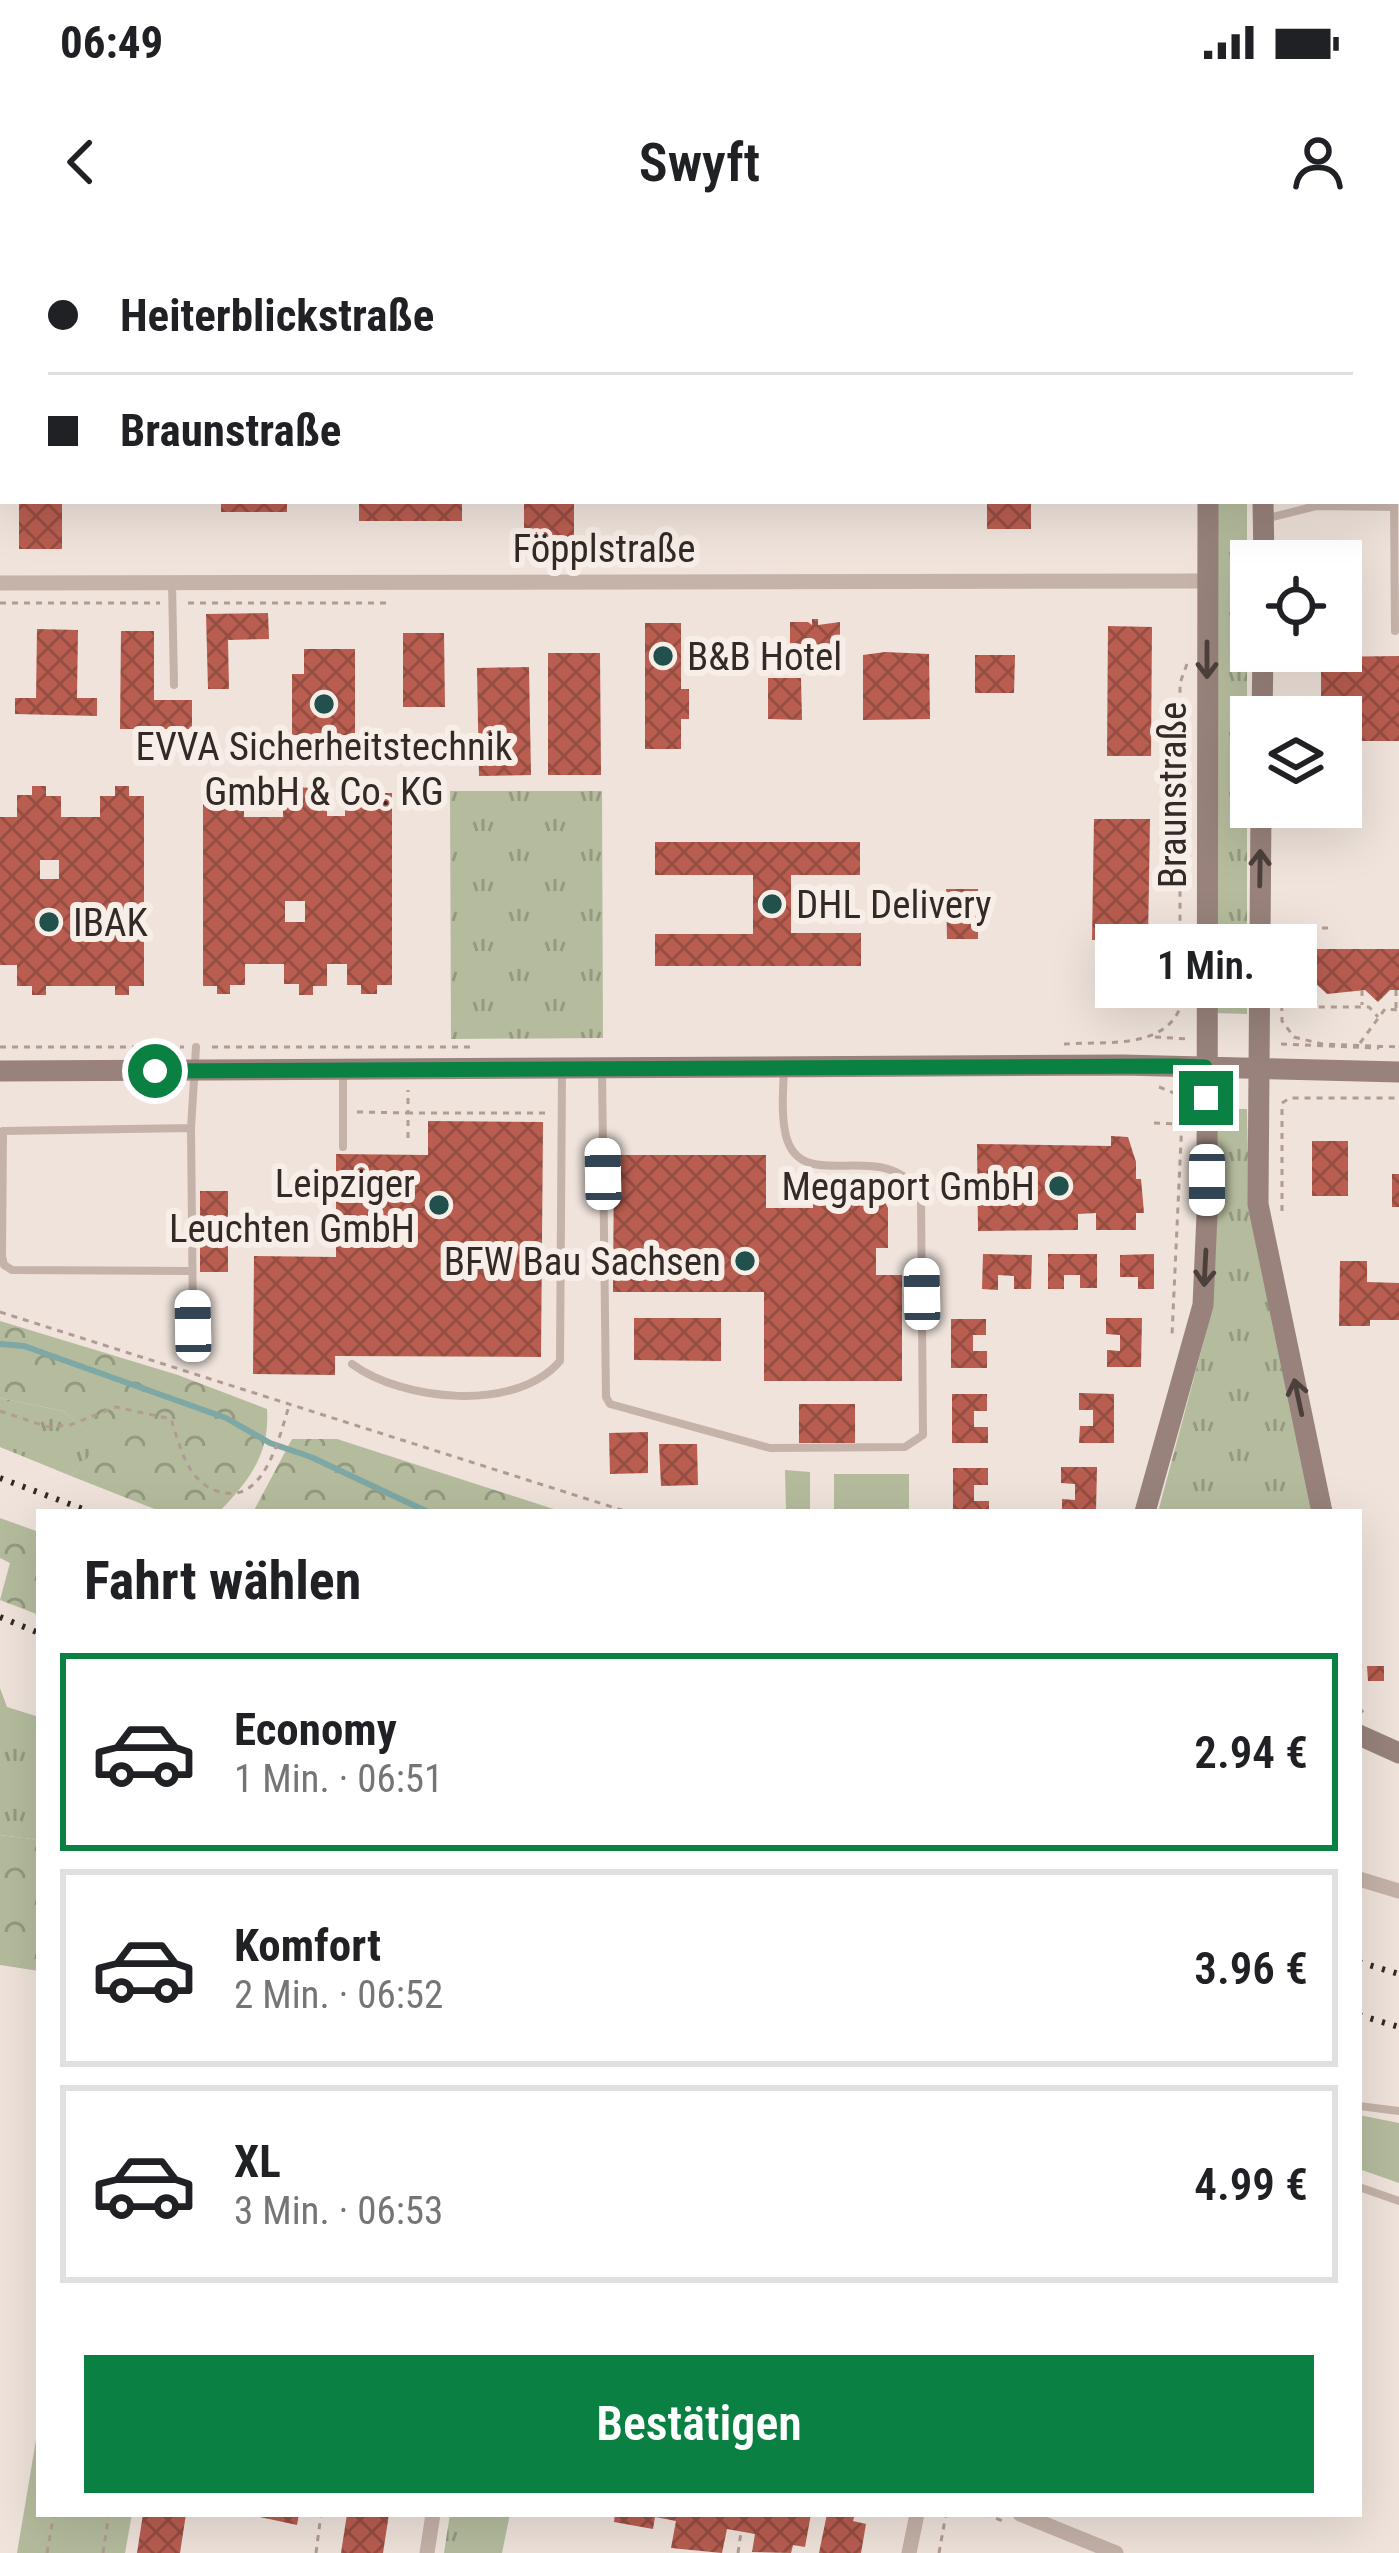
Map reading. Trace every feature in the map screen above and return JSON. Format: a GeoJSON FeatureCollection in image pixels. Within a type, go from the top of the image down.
{"type":"FeatureCollection","features":[{"type":"Feature","properties":{"kind":"main road","name":"Braunstraße"},"geometry":{"type":"LineString","coordinates":[[1146,1509],[1203,1305],[1208,504]]}},
{"type":"Feature","properties":{"kind":"main road"},"geometry":{"type":"LineString","coordinates":[[1261,828],[1258,1204],[1321,1509]]}},
{"type":"Feature","properties":{"kind":"main road"},"geometry":{"type":"LineString","coordinates":[[0,1070],[1205,1067],[1399,1072]]}},
{"type":"Feature","properties":{"kind":"main road"},"geometry":{"type":"LineString","coordinates":[[1362,1736],[1399,1753]]}},
{"type":"Feature","properties":{"kind":"street","name":"Föpplstraße"},"geometry":{"type":"LineString","coordinates":[[0,583],[1208,580]]}},
{"type":"Feature","properties":{"kind":"street"},"geometry":{"type":"LineString","coordinates":[[1362,1880],[1399,1891]]}},
{"type":"Feature","properties":{"kind":"street"},"geometry":{"type":"LineString","coordinates":[[427,2553],[433,2517]]}},
{"type":"Feature","properties":{"kind":"street"},"geometry":{"type":"LineString","coordinates":[[909,2553],[916,2517]]}},
{"type":"Feature","properties":{"kind":"street"},"geometry":{"type":"LineString","coordinates":[[1027,2517],[1116,2553]]}},
{"type":"Feature","properties":{"kind":"lane"},"geometry":{"type":"LineString","coordinates":[[1264,510],[1394,504],[1395,631]]}},
{"type":"Feature","properties":{"kind":"lane"},"geometry":{"type":"LineString","coordinates":[[172,582],[174,685]]}},
{"type":"Feature","properties":{"kind":"lane"},"geometry":{"type":"LineString","coordinates":[[193,1326],[191,1128],[196,1047]]}},
{"type":"Feature","properties":{"kind":"lane"},"geometry":{"type":"LineString","coordinates":[[602,1069],[606,1397],[610,1404],[770,1448],[905,1447],[922,1435],[921,1196],[912,1180],[897,1169],[822,1167],[790,1147],[784,1069]]}},
{"type":"Feature","properties":{"kind":"lane"},"geometry":{"type":"LineString","coordinates":[[352,1364],[399,1389],[440,1394],[499,1392],[546,1378],[560,1361],[562,1070]]}},
{"type":"Feature","properties":{"kind":"lane"},"geometry":{"type":"LineString","coordinates":[[343,1071],[343,1147]]}},
{"type":"Feature","properties":{"kind":"lane"},"geometry":{"type":"LineString","coordinates":[[191,1128],[3,1131],[2,1256],[4,1265],[12,1270],[192,1271]]}},
{"type":"Feature","properties":{"kind":"lane"},"geometry":{"type":"LineString","coordinates":[[1362,2106],[1399,2111]]}},
{"type":"Feature","properties":{"kind":"lane"},"geometry":{"type":"LineString","coordinates":[[1362,2188],[1399,2201]]}},
{"type":"Feature","properties":{"kind":"path"},"geometry":{"type":"LineString","coordinates":[[0,602],[386,603]]}},
{"type":"Feature","properties":{"kind":"path"},"geometry":{"type":"LineString","coordinates":[[1062,1044],[1154,1037],[1174,1024],[1180,1008],[1180,683]]}},
{"type":"Feature","properties":{"kind":"path"},"geometry":{"type":"LineString","coordinates":[[1328,928],[1298,928],[1297,988],[1316,1007],[1369,1007],[1378,1017]]}},
{"type":"Feature","properties":{"kind":"path"},"geometry":{"type":"LineString","coordinates":[[1281,949],[1282,1021],[1294,1037],[1322,1044],[1399,1047]]}},
{"type":"Feature","properties":{"kind":"path"},"geometry":{"type":"LineString","coordinates":[[1362,989],[1362,1007]]}},
{"type":"Feature","properties":{"kind":"path"},"geometry":{"type":"LineString","coordinates":[[1360,1045],[1359,1040],[1385,1009],[1397,1010],[1396,990]]}},
{"type":"Feature","properties":{"kind":"path"},"geometry":{"type":"LineString","coordinates":[[0,1047],[487,1047]]}},
{"type":"Feature","properties":{"kind":"path"},"geometry":{"type":"LineString","coordinates":[[408,1088],[408,1138]]}},
{"type":"Feature","properties":{"kind":"path"},"geometry":{"type":"LineString","coordinates":[[1171,1341],[1182,1124],[1174,1093]]}},
{"type":"Feature","properties":{"kind":"path"},"geometry":{"type":"LineString","coordinates":[[1282,1214],[1282,1103],[1290,1098],[1399,1098]]}},
{"type":"Feature","properties":{"kind":"path"},"geometry":{"type":"LineString","coordinates":[[343,1112],[562,1114]]}},
{"type":"Feature","properties":{"kind":"path"},"geometry":{"type":"LineString","coordinates":[[1154,1123],[1182,1124]]}},
{"type":"Feature","properties":{"kind":"path"},"geometry":{"type":"LineString","coordinates":[[0,1312],[618,1509]]}},
{"type":"Feature","properties":{"kind":"path"},"geometry":{"type":"LineString","coordinates":[[0,1412],[48,1427],[70,1425],[116,1407],[171,1419],[196,1478],[211,1490],[232,1494],[243,1492],[273,1457],[289,1406]]}},
{"type":"Feature","properties":{"kind":"path"},"geometry":{"type":"LineString","coordinates":[[47,2553],[53,2517]]}},
{"type":"Feature","properties":{"kind":"path"},"geometry":{"type":"LineString","coordinates":[[103,2553],[109,2517]]}},
{"type":"Feature","properties":{"kind":"path"},"geometry":{"type":"LineString","coordinates":[[316,2553],[320,2517]]}},
{"type":"Feature","properties":{"kind":"path"},"geometry":{"type":"LineString","coordinates":[[938,2553],[945,2517]]}},
{"type":"Feature","properties":{"kind":"path"},"geometry":{"type":"LineString","coordinates":[[738,2553],[741,2532]]}},
{"type":"Feature","properties":{"kind":"green space"},"geometry":{"type":"Polygon","coordinates":[[[1216,504],[1247,504],[1247,540],[1230,540],[1230,672],[1247,672],[1247,696],[1230,696],[1230,828],[1247,828],[1247,1014],[1215,1013],[1216,504]]]}},
{"type":"Feature","properties":{"kind":"green space"},"geometry":{"type":"Polygon","coordinates":[[[450,791],[602,791],[603,1038],[451,1039],[450,791]]]}},
{"type":"Feature","properties":{"kind":"green space"},"geometry":{"type":"Polygon","coordinates":[[[1216,1109],[1247,1109],[1249,1204],[1311,1509],[1159,1509],[1207,1329],[1216,1109]]]}},
{"type":"Feature","properties":{"kind":"green space"},"geometry":{"type":"Polygon","coordinates":[[[0,1321],[178,1375],[267,1409],[267,1425],[255,1466],[222,1509],[154,1509],[71,1476],[101,1443],[63,1411],[0,1398],[0,1321]]]}},
{"type":"Feature","properties":{"kind":"green space"},"geometry":{"type":"Polygon","coordinates":[[[0,1398],[63,1411],[102,1443],[71,1476],[0,1447],[0,1398]]]}},
{"type":"Feature","properties":{"kind":"green space"},"geometry":{"type":"Polygon","coordinates":[[[292,1439],[337,1439],[554,1509],[255,1509],[292,1439]]]}},
{"type":"Feature","properties":{"kind":"green space"},"geometry":{"type":"Polygon","coordinates":[[[785,1470],[810,1472],[810,1509],[786,1509],[785,1470]]]}},
{"type":"Feature","properties":{"kind":"green space"},"geometry":{"type":"Polygon","coordinates":[[[834,1474],[909,1474],[909,1509],[834,1509],[834,1474]]]}},
{"type":"Feature","properties":{"kind":"green space"},"geometry":{"type":"Polygon","coordinates":[[[0,1518],[36,1531],[36,1614],[0,1600],[10,1563],[0,1558],[0,1518]]]}},
{"type":"Feature","properties":{"kind":"green space"},"geometry":{"type":"Polygon","coordinates":[[[0,1688],[7,1707],[36,1716],[36,1840],[0,1835],[0,1688]]]}},
{"type":"Feature","properties":{"kind":"green space"},"geometry":{"type":"Polygon","coordinates":[[[0,1835],[36,1840],[36,1971],[0,1965],[0,1835]]]}},
{"type":"Feature","properties":{"kind":"green space"},"geometry":{"type":"Polygon","coordinates":[[[1362,2116],[1399,2123],[1399,2183],[1362,2170],[1362,2116]]]}},
{"type":"Feature","properties":{"kind":"green space"},"geometry":{"type":"Polygon","coordinates":[[[36,2440],[36,2517],[131,2517],[125,2553],[17,2553],[36,2440]]]}},
{"type":"Feature","properties":{"kind":"green space"},"geometry":{"type":"Polygon","coordinates":[[[450,2517],[509,2517],[502,2553],[444,2553],[450,2517]]]}},
{"type":"Feature","properties":{"kind":"building"},"geometry":{"type":"Polygon","coordinates":[[[19,504],[62,504],[62,549],[19,549],[19,504]]]}},
{"type":"Feature","properties":{"kind":"building"},"geometry":{"type":"Polygon","coordinates":[[[221,504],[287,504],[287,512],[221,512],[221,504]]]}},
{"type":"Feature","properties":{"kind":"building"},"geometry":{"type":"Polygon","coordinates":[[[359,504],[462,504],[462,521],[359,521],[359,504]]]}},
{"type":"Feature","properties":{"kind":"building"},"geometry":{"type":"Polygon","coordinates":[[[524,504],[574,504],[574,548],[524,548],[524,504]]]}},
{"type":"Feature","properties":{"kind":"building"},"geometry":{"type":"Polygon","coordinates":[[[987,504],[1031,504],[1031,529],[987,529],[987,504]]]}},
{"type":"Feature","properties":{"kind":"building"},"geometry":{"type":"Polygon","coordinates":[[[268,613],[269,639],[228,640],[229,689],[208,689],[206,614],[268,613]]]}},
{"type":"Feature","properties":{"kind":"building"},"geometry":{"type":"Polygon","coordinates":[[[812,619],[818,619],[818,625],[840,622],[840,654],[790,654],[790,622],[812,625],[812,619]]]}},
{"type":"Feature","properties":{"kind":"building","name":"B&B Hotel"},"geometry":{"type":"Polygon","coordinates":[[[645,623],[681,623],[681,689],[689,689],[689,719],[681,719],[681,749],[645,749],[645,623]]]}},
{"type":"Feature","properties":{"kind":"building"},"geometry":{"type":"Polygon","coordinates":[[[1108,626],[1152,627],[1151,756],[1107,756],[1108,626]]]}},
{"type":"Feature","properties":{"kind":"building"},"geometry":{"type":"Polygon","coordinates":[[[37,629],[78,630],[77,698],[97,698],[97,716],[15,714],[15,698],[36,698],[37,629]]]}},
{"type":"Feature","properties":{"kind":"building"},"geometry":{"type":"Polygon","coordinates":[[[121,631],[154,631],[154,700],[192,700],[192,729],[120,729],[121,631]]]}},
{"type":"Feature","properties":{"kind":"building"},"geometry":{"type":"Polygon","coordinates":[[[403,633],[444,633],[445,707],[403,707],[403,633]]]}},
{"type":"Feature","properties":{"kind":"building","name":"EVVA Sicherheitstechnik GmbH & Co. KG"},"geometry":{"type":"Polygon","coordinates":[[[304,649],[355,649],[355,735],[292,735],[292,674],[304,674],[304,649]]]}},
{"type":"Feature","properties":{"kind":"building"},"geometry":{"type":"Polygon","coordinates":[[[548,653],[600,653],[601,775],[548,775],[548,653]]]}},
{"type":"Feature","properties":{"kind":"building"},"geometry":{"type":"Polygon","coordinates":[[[929,654],[930,719],[863,720],[863,655],[929,654]]]}},
{"type":"Feature","properties":{"kind":"building"},"geometry":{"type":"Polygon","coordinates":[[[975,655],[1015,655],[1014,693],[975,693],[975,655]]]}},
{"type":"Feature","properties":{"kind":"building"},"geometry":{"type":"Polygon","coordinates":[[[1362,656],[1399,656],[1399,741],[1362,741],[1362,696],[1321,696],[1321,672],[1362,672],[1362,656]]]}},
{"type":"Feature","properties":{"kind":"building"},"geometry":{"type":"Polygon","coordinates":[[[529,667],[531,775],[479,776],[477,668],[529,667]]]}},
{"type":"Feature","properties":{"kind":"building"},"geometry":{"type":"Polygon","coordinates":[[[768,678],[801,678],[802,720],[768,719],[768,678]]]}},
{"type":"Feature","properties":{"kind":"building"},"geometry":{"type":"Polygon","coordinates":[[[32,786],[46,786],[46,796],[61,796],[61,817],[100,817],[100,796],[115,796],[115,786],[129,786],[129,796],[144,796],[144,986],[129,986],[129,995],[115,995],[115,986],[46,986],[46,995],[32,995],[32,986],[17,986],[17,965],[0,965],[0,817],[17,817],[17,795],[32,795],[32,786]],[[40,860],[40,879],[59,879],[59,860],[40,860]]]}},
{"type":"Feature","properties":{"kind":"building"},"geometry":{"type":"Polygon","coordinates":[[[298,787],[310,788],[310,796],[327,796],[327,816],[345,816],[345,795],[361,795],[361,787],[392,793],[392,985],[377,985],[377,994],[361,994],[361,985],[347,985],[347,964],[327,964],[327,986],[313,986],[313,995],[299,995],[299,984],[284,984],[284,964],[245,964],[245,985],[230,985],[230,994],[217,994],[217,986],[203,986],[203,798],[217,798],[217,789],[228,789],[228,797],[244,797],[244,817],[283,817],[283,797],[298,797],[298,787]],[[285,901],[285,922],[305,922],[305,901],[285,901]]]}},
{"type":"Feature","properties":{"kind":"building"},"geometry":{"type":"Polygon","coordinates":[[[1094,819],[1150,819],[1148,940],[1092,940],[1094,819]]]}},
{"type":"Feature","properties":{"kind":"building","name":"DHL Delivery"},"geometry":{"type":"Polygon","coordinates":[[[655,842],[860,842],[860,875],[791,875],[791,933],[861,933],[861,966],[655,966],[655,934],[753,934],[753,875],[655,875],[655,842]]]}},
{"type":"Feature","properties":{"kind":"building"},"geometry":{"type":"Polygon","coordinates":[[[946,889],[978,889],[978,939],[947,939],[946,889]]]}},
{"type":"Feature","properties":{"kind":"building"},"geometry":{"type":"Polygon","coordinates":[[[1313,949],[1399,949],[1399,990],[1390,990],[1378,1002],[1365,990],[1327,994],[1311,979],[1313,949]]]}},
{"type":"Feature","properties":{"kind":"building","name":"Leipziger Leuchten GmbH"},"geometry":{"type":"Polygon","coordinates":[[[428,1121],[543,1122],[541,1357],[335,1356],[335,1375],[253,1374],[254,1256],[336,1257],[336,1154],[428,1155],[428,1121]]]}},
{"type":"Feature","properties":{"kind":"building","name":"Megaport GmbH"},"geometry":{"type":"Polygon","coordinates":[[[1111,1136],[1128,1137],[1136,1179],[1141,1179],[1144,1213],[1136,1213],[1136,1230],[1096,1230],[1096,1213],[1078,1214],[1078,1230],[978,1231],[977,1144],[1111,1146],[1111,1136]]]}},
{"type":"Feature","properties":{"kind":"building"},"geometry":{"type":"Polygon","coordinates":[[[1312,1141],[1348,1141],[1348,1196],[1312,1196],[1312,1141]]]}},
{"type":"Feature","properties":{"kind":"building","name":"BFW Bau Sachsen"},"geometry":{"type":"Polygon","coordinates":[[[614,1155],[766,1155],[766,1208],[813,1208],[813,1178],[857,1178],[877,1186],[888,1208],[888,1248],[876,1248],[876,1275],[902,1275],[902,1381],[764,1381],[764,1292],[613,1292],[614,1155]]]}},
{"type":"Feature","properties":{"kind":"building"},"geometry":{"type":"Polygon","coordinates":[[[1392,1174],[1399,1174],[1399,1207],[1392,1207],[1392,1174]]]}},
{"type":"Feature","properties":{"kind":"building"},"geometry":{"type":"Polygon","coordinates":[[[200,1191],[228,1191],[228,1272],[200,1272],[200,1191]]]}},
{"type":"Feature","properties":{"kind":"building"},"geometry":{"type":"Polygon","coordinates":[[[983,1254],[1032,1255],[1031,1289],[1014,1289],[1014,1276],[998,1275],[998,1290],[982,1289],[983,1254]]]}},
{"type":"Feature","properties":{"kind":"building"},"geometry":{"type":"Polygon","coordinates":[[[1048,1254],[1097,1254],[1097,1288],[1080,1288],[1080,1275],[1064,1275],[1064,1289],[1048,1289],[1048,1254]]]}},
{"type":"Feature","properties":{"kind":"building"},"geometry":{"type":"Polygon","coordinates":[[[1154,1254],[1154,1289],[1138,1289],[1138,1277],[1120,1277],[1120,1255],[1154,1254]]]}},
{"type":"Feature","properties":{"kind":"building"},"geometry":{"type":"Polygon","coordinates":[[[1340,1261],[1367,1261],[1367,1282],[1399,1283],[1399,1320],[1339,1326],[1340,1261]]]}},
{"type":"Feature","properties":{"kind":"building"},"geometry":{"type":"Polygon","coordinates":[[[634,1318],[721,1318],[721,1361],[634,1360],[634,1318]]]}},
{"type":"Feature","properties":{"kind":"building"},"geometry":{"type":"Polygon","coordinates":[[[1106,1318],[1142,1318],[1141,1367],[1107,1367],[1107,1350],[1120,1351],[1120,1335],[1106,1334],[1106,1318]]]}},
{"type":"Feature","properties":{"kind":"building"},"geometry":{"type":"Polygon","coordinates":[[[951,1319],[986,1319],[986,1335],[973,1335],[973,1351],[987,1351],[987,1368],[951,1368],[951,1319]]]}},
{"type":"Feature","properties":{"kind":"building"},"geometry":{"type":"Polygon","coordinates":[[[1079,1393],[1114,1394],[1114,1443],[1079,1443],[1080,1426],[1093,1426],[1093,1410],[1079,1410],[1079,1393]]]}},
{"type":"Feature","properties":{"kind":"building"},"geometry":{"type":"Polygon","coordinates":[[[952,1394],[987,1394],[987,1411],[974,1411],[974,1427],[988,1427],[988,1443],[952,1443],[952,1394]]]}},
{"type":"Feature","properties":{"kind":"building"},"geometry":{"type":"Polygon","coordinates":[[[799,1404],[855,1404],[855,1443],[799,1443],[799,1404]]]}},
{"type":"Feature","properties":{"kind":"building"},"geometry":{"type":"Polygon","coordinates":[[[648,1432],[648,1473],[610,1474],[609,1433],[648,1432]]]}},
{"type":"Feature","properties":{"kind":"building"},"geometry":{"type":"Polygon","coordinates":[[[659,1444],[697,1444],[698,1485],[661,1486],[659,1444]]]}},
{"type":"Feature","properties":{"kind":"building"},"geometry":{"type":"Polygon","coordinates":[[[1061,1467],[1097,1467],[1096,1509],[1062,1509],[1062,1499],[1075,1500],[1075,1484],[1061,1483],[1061,1467]]]}},
{"type":"Feature","properties":{"kind":"building"},"geometry":{"type":"Polygon","coordinates":[[[953,1468],[988,1468],[988,1485],[974,1485],[974,1501],[989,1501],[989,1509],[953,1509],[953,1468]]]}},
{"type":"Feature","properties":{"kind":"building"},"geometry":{"type":"Polygon","coordinates":[[[1367,1666],[1384,1666],[1384,1681],[1368,1681],[1367,1666]]]}},
{"type":"Feature","properties":{"kind":"building"},"geometry":{"type":"Polygon","coordinates":[[[143,2517],[186,2517],[180,2553],[137,2553],[143,2517]]]}},
{"type":"Feature","properties":{"kind":"building"},"geometry":{"type":"Polygon","coordinates":[[[260,2517],[298,2517],[297,2525],[260,2517]]]}},
{"type":"Feature","properties":{"kind":"building"},"geometry":{"type":"Polygon","coordinates":[[[347,2517],[389,2517],[383,2553],[341,2553],[347,2517]]]}},
{"type":"Feature","properties":{"kind":"building"},"geometry":{"type":"Polygon","coordinates":[[[615,2517],[655,2517],[653,2529],[614,2522],[615,2517]]]}},
{"type":"Feature","properties":{"kind":"building"},"geometry":{"type":"Polygon","coordinates":[[[655,2517],[810,2517],[805,2547],[793,2545],[791,2553],[752,2552],[755,2534],[727,2529],[722,2553],[671,2548],[676,2521],[655,2517]]]}},
{"type":"Feature","properties":{"kind":"building"},"geometry":{"type":"Polygon","coordinates":[[[826,2517],[854,2517],[853,2521],[866,2524],[861,2553],[819,2553],[826,2517]]]}},
{"type":"Feature","properties":{"kind":"waterway"},"geometry":{"type":"LineString","coordinates":[[0,1344],[24,1346],[226,1418],[270,1443],[422,1509]]}},
{"type":"Feature","properties":{"kind":"railway"},"geometry":{"type":"LineString","coordinates":[[0,1478],[83,1509]]}},
{"type":"Feature","properties":{"kind":"railway"},"geometry":{"type":"LineString","coordinates":[[0,1617],[36,1632]]}},
{"type":"Feature","properties":{"kind":"railway"},"geometry":{"type":"LineString","coordinates":[[1362,1963],[1399,1974]]}},
{"type":"Feature","properties":{"kind":"railway"},"geometry":{"type":"LineString","coordinates":[[1362,2016],[1399,2027]]}},
{"type":"Feature","properties":{"kind":"place","name":"B&B Hotel"},"geometry":{"type":"Point","coordinates":[663,656]}},
{"type":"Feature","properties":{"kind":"place","name":"EVVA Sicherheitstechnik GmbH & Co. KG"},"geometry":{"type":"Point","coordinates":[324,704]}},
{"type":"Feature","properties":{"kind":"place","name":"DHL Delivery"},"geometry":{"type":"Point","coordinates":[772,904]}},
{"type":"Feature","properties":{"kind":"place","name":"IBAK"},"geometry":{"type":"Point","coordinates":[49,922]}},
{"type":"Feature","properties":{"kind":"place","name":"Megaport GmbH"},"geometry":{"type":"Point","coordinates":[1059,1186]}},
{"type":"Feature","properties":{"kind":"place","name":"Leipziger Leuchten GmbH"},"geometry":{"type":"Point","coordinates":[439,1205]}},
{"type":"Feature","properties":{"kind":"place","name":"BFW Bau Sachsen"},"geometry":{"type":"Point","coordinates":[745,1261]}},
{"type":"Feature","properties":{"kind":"route"},"geometry":{"type":"LineString","coordinates":[[155,1071],[1175,1066],[1205,1067],[1206,1098]]}}]}
